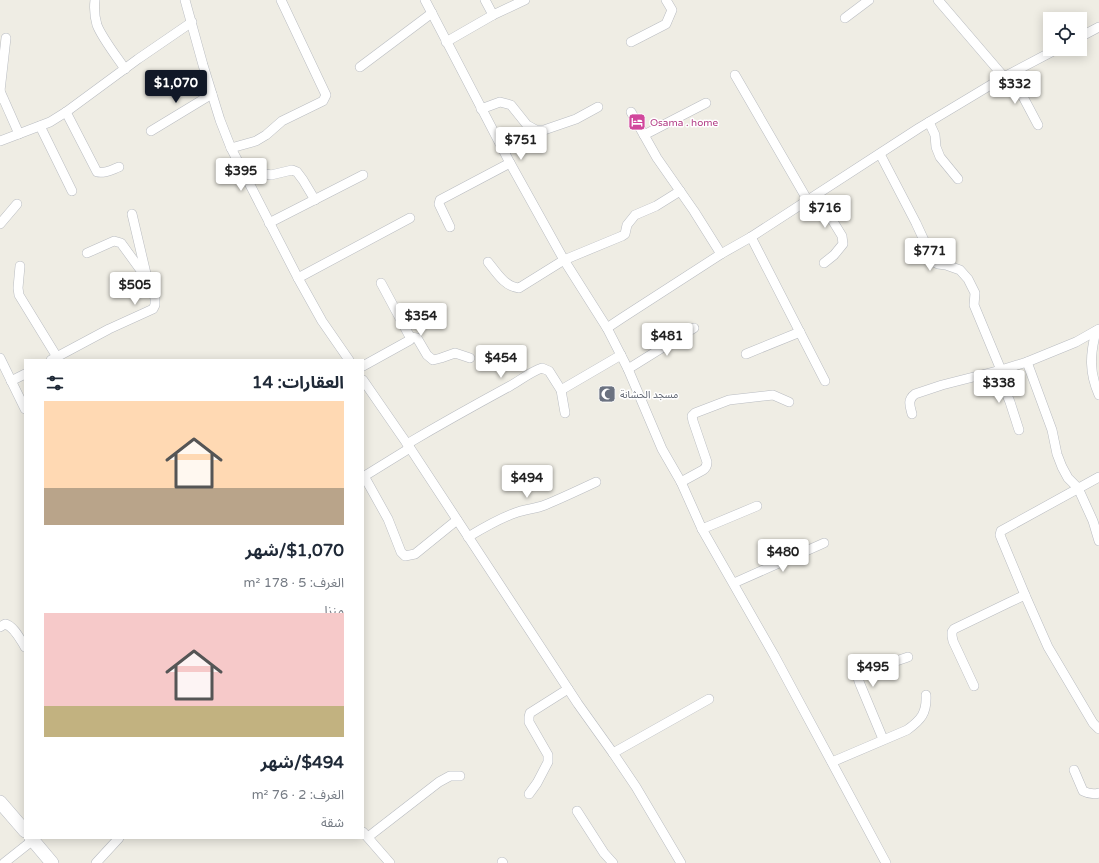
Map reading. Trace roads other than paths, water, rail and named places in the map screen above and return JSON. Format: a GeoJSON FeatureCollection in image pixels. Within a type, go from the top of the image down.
{"type":"FeatureCollection","features":[{"type":"Feature","properties":{"kind":"street"},"geometry":{"type":"LineString","coordinates":[[94,0],[97,26],[125,69]]}},
{"type":"Feature","properties":{"kind":"street"},"geometry":{"type":"LineString","coordinates":[[185,0],[220,120],[231,148],[269,223],[322,321],[349,359]]}},
{"type":"Feature","properties":{"kind":"street"},"geometry":{"type":"LineString","coordinates":[[231,148],[256,141],[266,135],[282,120],[323,101],[325,98],[326,95],[281,0]]}},
{"type":"Feature","properties":{"kind":"street"},"geometry":{"type":"LineString","coordinates":[[425,0],[510,163],[564,260],[607,328],[628,369],[662,449],[682,482],[702,529],[774,655],[886,863]]}},
{"type":"Feature","properties":{"kind":"street"},"geometry":{"type":"LineString","coordinates":[[485,0],[493,16]]}},
{"type":"Feature","properties":{"kind":"street"},"geometry":{"type":"LineString","coordinates":[[446,42],[525,0]]}},
{"type":"Feature","properties":{"kind":"street"},"geometry":{"type":"LineString","coordinates":[[631,42],[666,24],[672,10],[666,0]]}},
{"type":"Feature","properties":{"kind":"street"},"geometry":{"type":"LineString","coordinates":[[845,18],[869,0]]}},
{"type":"Feature","properties":{"kind":"street"},"geometry":{"type":"LineString","coordinates":[[938,0],[1007,75],[1038,125]]}},
{"type":"Feature","properties":{"kind":"street"},"geometry":{"type":"LineString","coordinates":[[360,67],[432,13]]}},
{"type":"Feature","properties":{"kind":"street"},"geometry":{"type":"LineString","coordinates":[[0,141],[50,122],[192,22]]}},
{"type":"Feature","properties":{"kind":"street"},"geometry":{"type":"LineString","coordinates":[[1087,33],[1099,27]]}},
{"type":"Feature","properties":{"kind":"street"},"geometry":{"type":"LineString","coordinates":[[6,38],[0,91],[19,134]]}},
{"type":"Feature","properties":{"kind":"street"},"geometry":{"type":"LineString","coordinates":[[607,328],[721,254],[808,201],[929,122],[1007,75],[1044,56]]}},
{"type":"Feature","properties":{"kind":"street"},"geometry":{"type":"LineString","coordinates":[[735,75],[808,201]]}},
{"type":"Feature","properties":{"kind":"street"},"geometry":{"type":"LineString","coordinates":[[151,131],[212,94]]}},
{"type":"Feature","properties":{"kind":"street"},"geometry":{"type":"LineString","coordinates":[[481,108],[500,102],[511,105],[527,125],[536,130],[544,130],[576,119],[598,107]]}},
{"type":"Feature","properties":{"kind":"street"},"geometry":{"type":"LineString","coordinates":[[644,135],[706,103]]}},
{"type":"Feature","properties":{"kind":"street"},"geometry":{"type":"LineString","coordinates":[[66,112],[98,172],[107,172],[119,167]]}},
{"type":"Feature","properties":{"kind":"street"},"geometry":{"type":"LineString","coordinates":[[631,112],[657,158],[721,254]]}},
{"type":"Feature","properties":{"kind":"street"},"geometry":{"type":"LineString","coordinates":[[929,122],[935,135],[936,147],[940,158],[958,179]]}},
{"type":"Feature","properties":{"kind":"street"},"geometry":{"type":"LineString","coordinates":[[40,126],[72,191]]}},
{"type":"Feature","properties":{"kind":"street"},"geometry":{"type":"LineString","coordinates":[[880,154],[916,223],[934,262],[960,270],[968,279],[975,293],[974,305],[999,370],[1019,430]]}},
{"type":"Feature","properties":{"kind":"street"},"geometry":{"type":"LineString","coordinates":[[450,227],[439,204],[440,200],[510,163]]}},
{"type":"Feature","properties":{"kind":"street"},"geometry":{"type":"LineString","coordinates":[[244,174],[255,172],[271,175],[292,170],[297,172],[304,180],[315,200]]}},
{"type":"Feature","properties":{"kind":"street"},"geometry":{"type":"LineString","coordinates":[[269,223],[363,175]]}},
{"type":"Feature","properties":{"kind":"street"},"geometry":{"type":"LineString","coordinates":[[488,262],[506,283],[519,288],[564,260],[622,236],[634,215],[656,206],[680,191]]}},
{"type":"Feature","properties":{"kind":"street"},"geometry":{"type":"LineString","coordinates":[[817,195],[842,236],[843,244],[834,255],[824,263]]}},
{"type":"Feature","properties":{"kind":"street"},"geometry":{"type":"LineString","coordinates":[[0,224],[17,204]]}},
{"type":"Feature","properties":{"kind":"street"},"geometry":{"type":"LineString","coordinates":[[20,266],[18,288],[19,295],[54,358],[109,329],[153,309],[155,305],[154,298],[148,280],[132,214]]}},
{"type":"Feature","properties":{"kind":"street"},"geometry":{"type":"LineString","coordinates":[[298,278],[410,218]]}},
{"type":"Feature","properties":{"kind":"street"},"geometry":{"type":"LineString","coordinates":[[751,237],[825,381]]}},
{"type":"Feature","properties":{"kind":"street"},"geometry":{"type":"LineString","coordinates":[[87,253],[114,241],[121,243],[148,280]]}},
{"type":"Feature","properties":{"kind":"street"},"geometry":{"type":"LineString","coordinates":[[381,283],[410,337]]}},
{"type":"Feature","properties":{"kind":"street"},"geometry":{"type":"LineString","coordinates":[[628,369],[694,328]]}},
{"type":"Feature","properties":{"kind":"street"},"geometry":{"type":"LineString","coordinates":[[912,414],[909,401],[915,394],[942,385],[1027,362],[1076,342],[1098,330]]}},
{"type":"Feature","properties":{"kind":"street"},"geometry":{"type":"LineString","coordinates":[[1098,330],[1092,346],[1091,360],[1092,374],[1099,395]]}},
{"type":"Feature","properties":{"kind":"street"},"geometry":{"type":"LineString","coordinates":[[746,354],[800,332]]}},
{"type":"Feature","properties":{"kind":"street"},"geometry":{"type":"LineString","coordinates":[[410,337],[416,338],[427,355],[433,360],[455,353],[470,358]]}},
{"type":"Feature","properties":{"kind":"street"},"geometry":{"type":"LineString","coordinates":[[364,365],[410,340],[410,337]]}},
{"type":"Feature","properties":{"kind":"street"},"geometry":{"type":"LineString","coordinates":[[561,390],[621,355]]}},
{"type":"Feature","properties":{"kind":"street"},"geometry":{"type":"LineString","coordinates":[[0,358],[24,407]]}},
{"type":"Feature","properties":{"kind":"street"},"geometry":{"type":"LineString","coordinates":[[1027,362],[1052,430],[1057,454],[1068,478],[1078,488],[1093,521],[1099,541]]}},
{"type":"Feature","properties":{"kind":"street"},"geometry":{"type":"LineString","coordinates":[[364,476],[408,446],[535,370],[542,368],[549,372],[561,390],[565,413]]}},
{"type":"Feature","properties":{"kind":"street"},"geometry":{"type":"LineString","coordinates":[[11,381],[24,374]]}},
{"type":"Feature","properties":{"kind":"street"},"geometry":{"type":"LineString","coordinates":[[364,381],[568,689],[636,787],[678,862]]}},
{"type":"Feature","properties":{"kind":"street"},"geometry":{"type":"LineString","coordinates":[[682,482],[703,470],[707,466],[693,421],[692,416],[695,413],[729,400],[773,395],[789,402]]}},
{"type":"Feature","properties":{"kind":"street"},"geometry":{"type":"LineString","coordinates":[[1099,477],[1001,531],[1000,535],[1048,647],[1093,723],[1099,728]]}},
{"type":"Feature","properties":{"kind":"street"},"geometry":{"type":"LineString","coordinates":[[364,479],[388,519],[401,552],[406,556],[415,554],[457,520]]}},
{"type":"Feature","properties":{"kind":"street"},"geometry":{"type":"LineString","coordinates":[[468,537],[504,517],[546,504],[596,482]]}},
{"type":"Feature","properties":{"kind":"street"},"geometry":{"type":"LineString","coordinates":[[702,529],[757,506]]}},
{"type":"Feature","properties":{"kind":"street"},"geometry":{"type":"LineString","coordinates":[[734,583],[824,543]]}},
{"type":"Feature","properties":{"kind":"street"},"geometry":{"type":"LineString","coordinates":[[974,686],[953,641],[952,632],[954,629],[1025,595]]}},
{"type":"Feature","properties":{"kind":"street"},"geometry":{"type":"LineString","coordinates":[[0,627],[5,624],[13,628],[24,645]]}},
{"type":"Feature","properties":{"kind":"street"},"geometry":{"type":"LineString","coordinates":[[883,740],[858,678],[861,673],[908,658]]}},
{"type":"Feature","properties":{"kind":"street"},"geometry":{"type":"LineString","coordinates":[[529,794],[537,783],[548,762],[548,755],[529,722],[530,713],[568,689]]}},
{"type":"Feature","properties":{"kind":"street"},"geometry":{"type":"LineString","coordinates":[[832,762],[907,730],[917,723],[924,712],[927,703],[926,695]]}},
{"type":"Feature","properties":{"kind":"street"},"geometry":{"type":"LineString","coordinates":[[613,753],[709,699]]}},
{"type":"Feature","properties":{"kind":"street"},"geometry":{"type":"LineString","coordinates":[[1074,770],[1083,791],[1094,794],[1099,793]]}},
{"type":"Feature","properties":{"kind":"street"},"geometry":{"type":"LineString","coordinates":[[390,863],[365,834],[439,782],[450,776],[460,776]]}},
{"type":"Feature","properties":{"kind":"street"},"geometry":{"type":"LineString","coordinates":[[0,802],[24,829]]}},
{"type":"Feature","properties":{"kind":"street"},"geometry":{"type":"LineString","coordinates":[[577,811],[604,853],[613,863]]}},
{"type":"Feature","properties":{"kind":"street"},"geometry":{"type":"LineString","coordinates":[[4,863],[27,839]]}},
{"type":"Feature","properties":{"kind":"street"},"geometry":{"type":"LineString","coordinates":[[32,839],[52,863]]}},
{"type":"Feature","properties":{"kind":"street"},"geometry":{"type":"LineString","coordinates":[[96,863],[118,839]]}},
{"type":"Feature","properties":{"kind":"place","name":"Osama . home"},"geometry":{"type":"Point","coordinates":[637,122]}},
{"type":"Feature","properties":{"kind":"place","name":"مسجد الحشانة"},"geometry":{"type":"Point","coordinates":[607,394]}}]}
